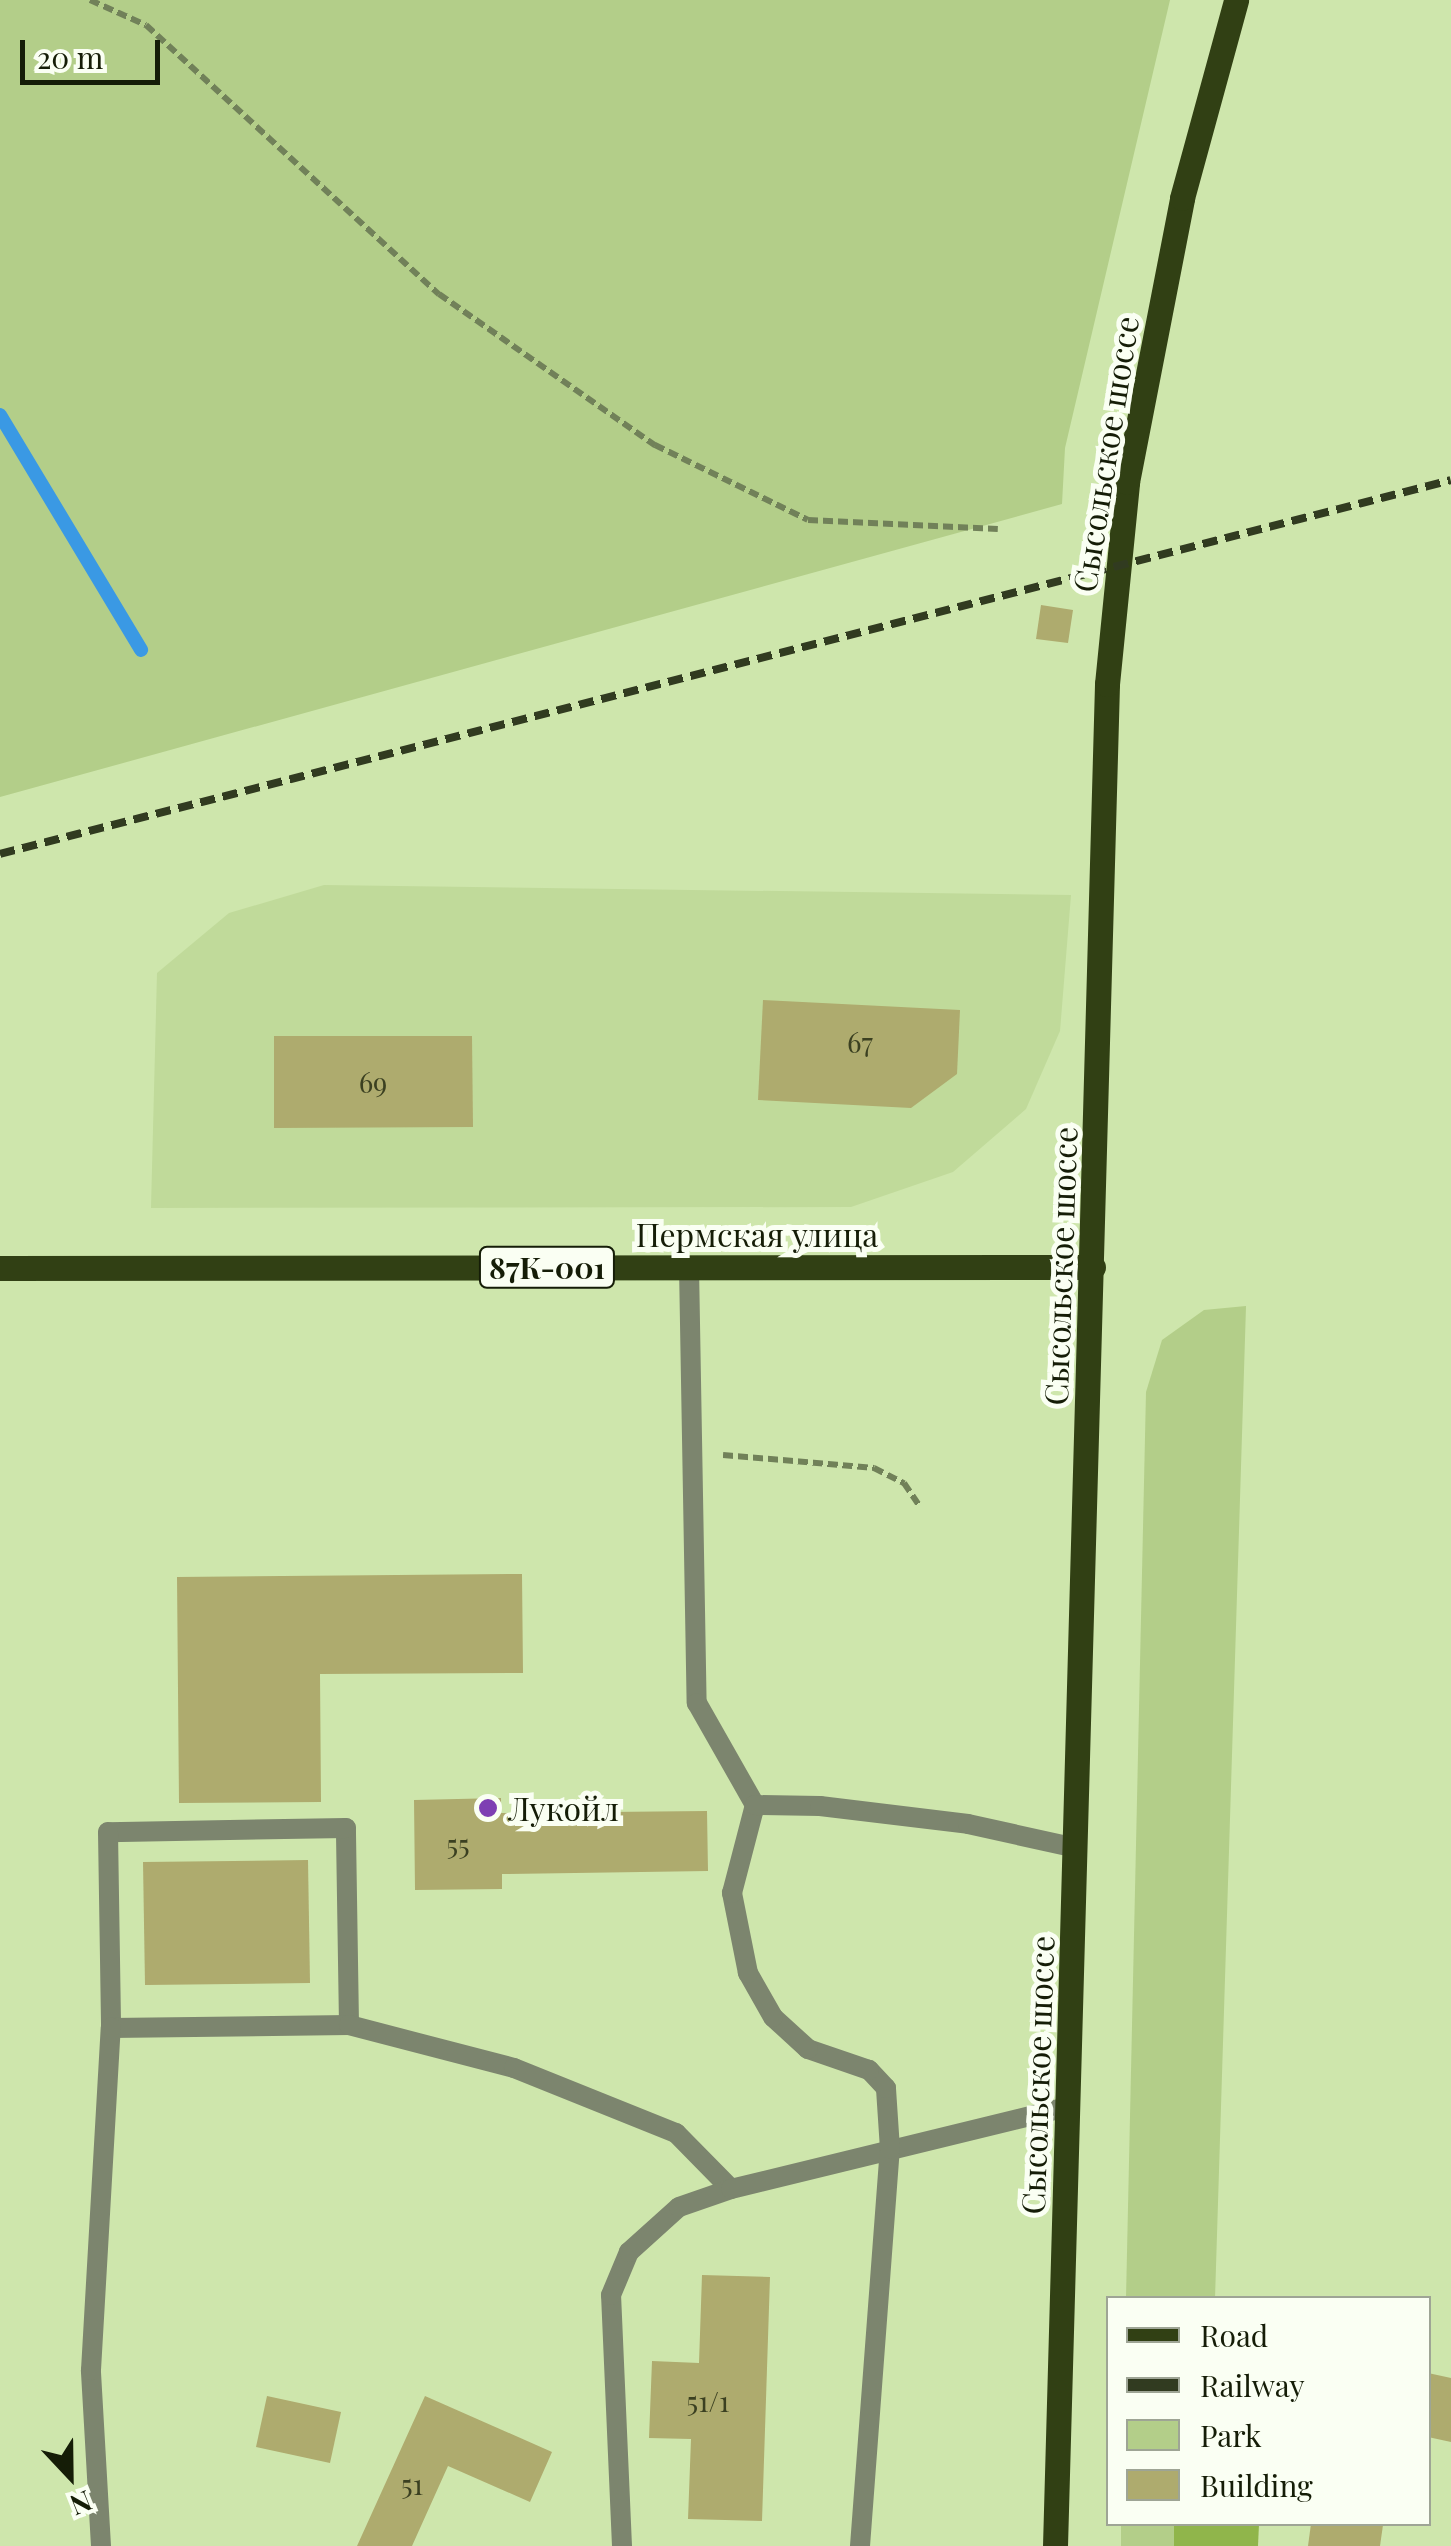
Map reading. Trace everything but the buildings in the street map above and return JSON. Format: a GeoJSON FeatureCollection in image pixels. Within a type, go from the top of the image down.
{"type":"FeatureCollection","features":[{"type":"Feature","properties":{"kind":"main road","name":"Сысольское шоссе"},"geometry":{"type":"LineString","coordinates":[[1055,2546],[1106,684],[1126,482],[1182,198],[1236,0]]}},
{"type":"Feature","properties":{"kind":"main road","name":"Пермская улица"},"geometry":{"type":"LineString","coordinates":[[0,1268],[1093,1267]]}},
{"type":"Feature","properties":{"kind":"lane"},"geometry":{"type":"LineString","coordinates":[[689,1266],[696,1702],[754,1806],[732,1893],[748,1973],[773,2017],[808,2049],[869,2070],[886,2088],[890,2150],[860,2546]]}},
{"type":"Feature","properties":{"kind":"lane"},"geometry":{"type":"LineString","coordinates":[[754,1806],[820,1806],[968,1824],[1076,1848]]}},
{"type":"Feature","properties":{"kind":"lane"},"geometry":{"type":"LineString","coordinates":[[101,2546],[92,2370],[111,2028],[108,1832],[346,1828],[349,2025]]}},
{"type":"Feature","properties":{"kind":"lane"},"geometry":{"type":"LineString","coordinates":[[111,2028],[349,2025],[514,2068],[676,2133],[731,2190]]}},
{"type":"Feature","properties":{"kind":"lane"},"geometry":{"type":"LineString","coordinates":[[622,2546],[611,2295],[629,2252],[679,2207],[731,2190],[1068,2107]]}},
{"type":"Feature","properties":{"kind":"path"},"geometry":{"type":"LineString","coordinates":[[90,0],[146,24],[439,294],[655,445],[808,520],[998,529]]}},
{"type":"Feature","properties":{"kind":"path"},"geometry":{"type":"LineString","coordinates":[[692,1452],[874,1468],[904,1483],[920,1507]]}},
{"type":"Feature","properties":{"kind":"shaded area"},"geometry":{"type":"Polygon","coordinates":[[[324,885],[1071,895],[1060,1031],[1026,1109],[953,1172],[851,1207],[151,1208],[157,973],[229,913],[324,885]]]}},
{"type":"Feature","properties":{"kind":"shaded area"},"geometry":{"type":"Polygon","coordinates":[[[1174,2526],[1259,2526],[1258,2546],[1174,2546],[1174,2526]]]}},
{"type":"Feature","properties":{"kind":"green space"},"geometry":{"type":"Polygon","coordinates":[[[0,0],[1170,0],[1065,448],[1062,504],[0,797],[0,0]]]}},
{"type":"Feature","properties":{"kind":"green space"},"geometry":{"type":"Polygon","coordinates":[[[1246,1306],[1215,2296],[1126,2296],[1146,1392],[1162,1340],[1204,1310],[1246,1306]]]}},
{"type":"Feature","properties":{"kind":"green space"},"geometry":{"type":"Polygon","coordinates":[[[1121,2526],[1208,2526],[1207,2546],[1121,2546],[1121,2526]]]}},
{"type":"Feature","properties":{"kind":"waterway"},"geometry":{"type":"LineString","coordinates":[[0,415],[141,650]]}},
{"type":"Feature","properties":{"kind":"railway"},"geometry":{"type":"LineString","coordinates":[[0,854],[1451,480]]}},
{"type":"Feature","properties":{"kind":"place","name":"Лукойл"},"geometry":{"type":"Point","coordinates":[488,1808]}}]}
